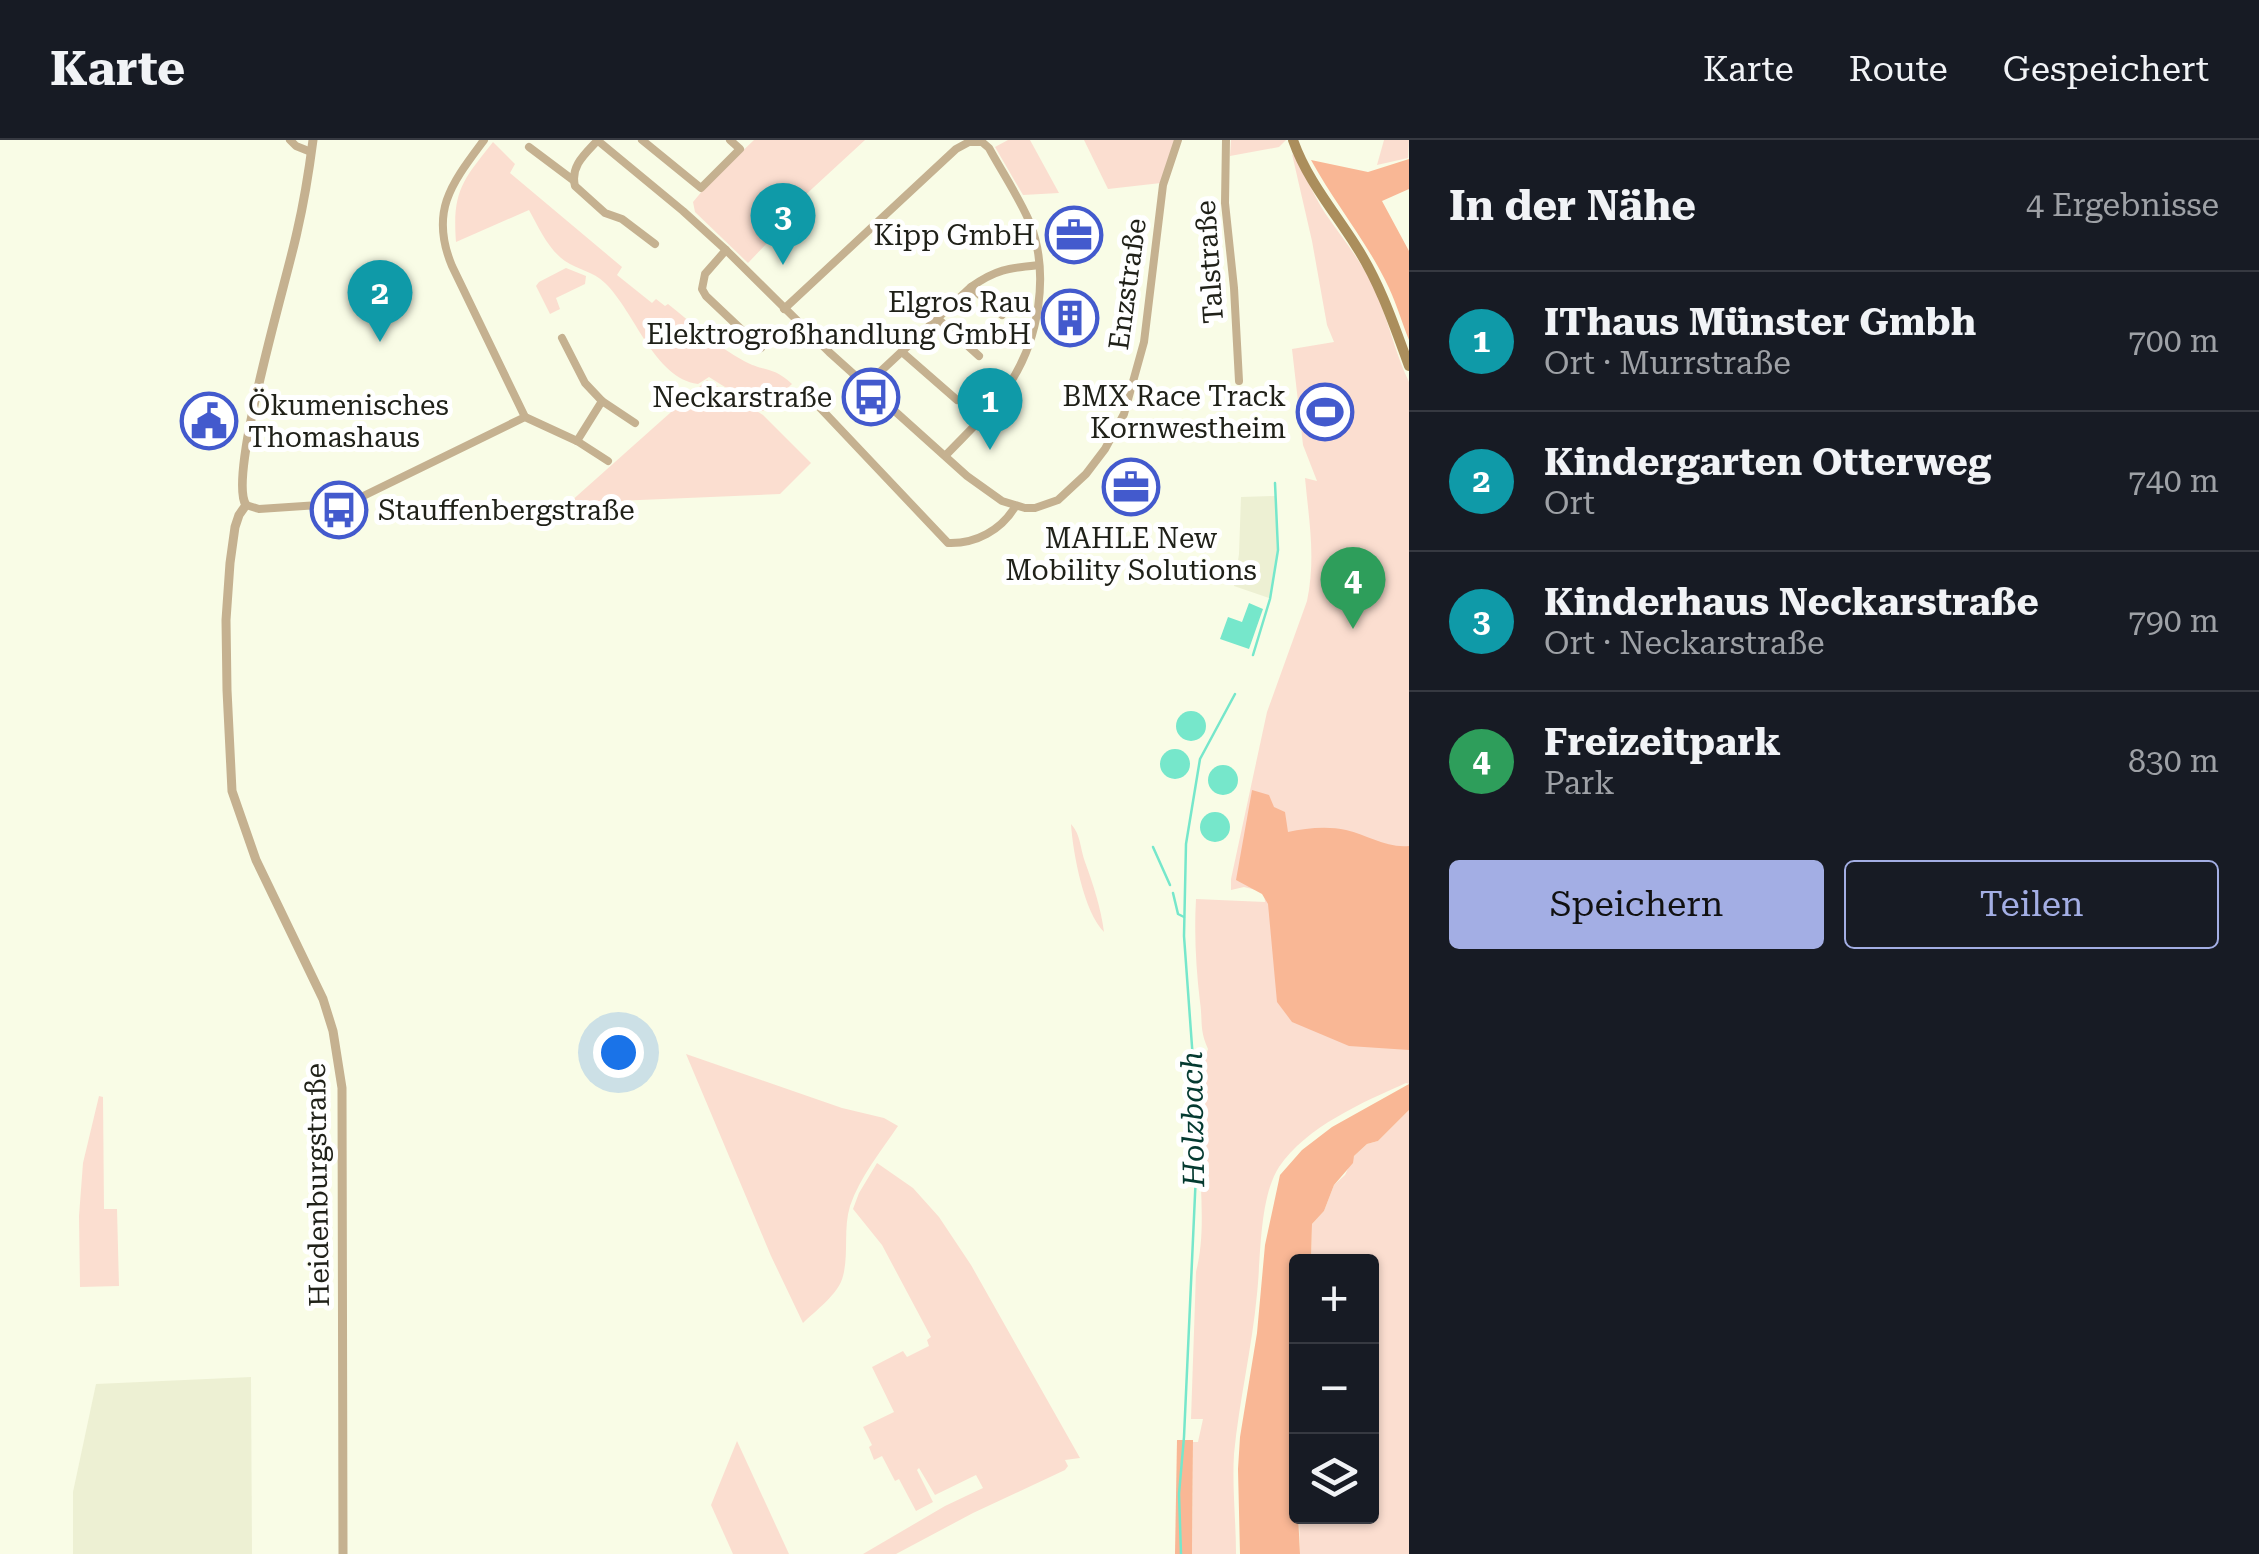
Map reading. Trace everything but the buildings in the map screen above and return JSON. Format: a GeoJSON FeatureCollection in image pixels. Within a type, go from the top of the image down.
{"type":"FeatureCollection","features":[{"type":"Feature","properties":{"kind":"main road"},"geometry":{"type":"LineString","coordinates":[[1293,140],[1312,180],[1376,282],[1409,366]]}},
{"type":"Feature","properties":{"kind":"street"},"geometry":{"type":"LineString","coordinates":[[290,140],[312,152]]}},
{"type":"Feature","properties":{"kind":"street","name":"Heidenburgstraße"},"geometry":{"type":"LineString","coordinates":[[313,140],[297,235],[253,411],[242,487],[242,501],[246,505],[235,527],[226,620],[235,802],[256,860],[323,999],[340,1070],[344,1108],[343,1554]]}},
{"type":"Feature","properties":{"kind":"street"},"geometry":{"type":"LineString","coordinates":[[484,140],[456,178],[445,201],[445,246],[452,266],[525,417],[577,440],[608,461]]}},
{"type":"Feature","properties":{"kind":"street"},"geometry":{"type":"LineString","coordinates":[[573,180],[578,162],[597,140],[683,210],[784,309],[946,456],[989,493],[1015,507]]}},
{"type":"Feature","properties":{"kind":"street"},"geometry":{"type":"LineString","coordinates":[[642,140],[700,188],[740,149],[730,140]]}},
{"type":"Feature","properties":{"kind":"street","name":"Enzstraße"},"geometry":{"type":"LineString","coordinates":[[806,393],[948,543],[999,528],[1015,507],[1035,508],[1058,500],[1106,449],[1124,414],[1144,342],[1164,185],[1178,140]]}},
{"type":"Feature","properties":{"kind":"street","name":"Talstraße"},"geometry":{"type":"LineString","coordinates":[[1226,140],[1226,203],[1239,380]]}},
{"type":"Feature","properties":{"kind":"street"},"geometry":{"type":"LineString","coordinates":[[784,309],[947,156],[969,142],[982,142],[1029,222],[1040,265],[1040,290],[1032,329],[1009,385],[946,456]]}},
{"type":"Feature","properties":{"kind":"street"},"geometry":{"type":"LineString","coordinates":[[529,148],[573,180],[581,193],[605,213],[622,219],[655,244]]}},
{"type":"Feature","properties":{"kind":"street"},"geometry":{"type":"LineString","coordinates":[[726,250],[705,274],[702,289],[761,348]]}},
{"type":"Feature","properties":{"kind":"street"},"geometry":{"type":"LineString","coordinates":[[866,385],[989,274],[1000,269],[1040,265]]}},
{"type":"Feature","properties":{"kind":"street"},"geometry":{"type":"LineString","coordinates":[[971,287],[1002,315]]}},
{"type":"Feature","properties":{"kind":"street"},"geometry":{"type":"LineString","coordinates":[[937,318],[979,356]]}},
{"type":"Feature","properties":{"kind":"street"},"geometry":{"type":"LineString","coordinates":[[562,338],[584,383],[602,402],[636,423]]}},
{"type":"Feature","properties":{"kind":"street"},"geometry":{"type":"LineString","coordinates":[[902,352],[957,400]]}},
{"type":"Feature","properties":{"kind":"street"},"geometry":{"type":"LineString","coordinates":[[577,440],[602,402]]}},
{"type":"Feature","properties":{"kind":"street"},"geometry":{"type":"LineString","coordinates":[[246,505],[260,509],[349,503],[525,417]]}},
{"type":"Feature","properties":{"kind":"shaded area"},"geometry":{"type":"Polygon","coordinates":[[[754,140],[865,140],[763,234],[769,241],[748,263],[695,212],[693,202],[754,140]]]}},
{"type":"Feature","properties":{"kind":"shaded area"},"geometry":{"type":"Polygon","coordinates":[[[1008,140],[1030,140],[1059,193],[1023,195],[995,147],[1008,140]]]}},
{"type":"Feature","properties":{"kind":"shaded area"},"geometry":{"type":"Polygon","coordinates":[[[1084,140],[1175,140],[1161,183],[1108,189],[1084,140]]]}},
{"type":"Feature","properties":{"kind":"shaded area"},"geometry":{"type":"Polygon","coordinates":[[[1231,140],[1286,140],[1279,147],[1230,156],[1231,140]]]}},
{"type":"Feature","properties":{"kind":"shaded area"},"geometry":{"type":"Polygon","coordinates":[[[1384,140],[1409,140],[1408,158],[1377,165],[1384,140]]]}},
{"type":"Feature","properties":{"kind":"shaded area"},"geometry":{"type":"Polygon","coordinates":[[[493,142],[515,164],[510,173],[622,267],[617,275],[652,303],[656,299],[668,304],[734,355],[779,374],[792,384],[763,411],[709,377],[698,384],[669,370],[616,295],[596,276],[565,261],[544,238],[529,210],[456,242],[456,210],[462,187],[493,142]]]}},
{"type":"Feature","properties":{"kind":"shaded area"},"geometry":{"type":"Polygon","coordinates":[[[1292,154],[1373,286],[1409,382],[1409,1084],[1320,1128],[1290,1153],[1272,1180],[1264,1211],[1255,1314],[1234,1454],[1236,1554],[1192,1554],[1193,1442],[1198,1442],[1203,1419],[1191,1419],[1196,1272],[1202,1227],[1200,1152],[1208,1049],[1202,1031],[1197,976],[1196,899],[1265,902],[1264,892],[1244,887],[1231,890],[1231,879],[1267,712],[1310,585],[1311,540],[1305,478],[1317,481],[1303,445],[1292,349],[1334,342],[1327,325],[1292,154]]]}},
{"type":"Feature","properties":{"kind":"shaded area"},"geometry":{"type":"Polygon","coordinates":[[[1409,159],[1409,189],[1382,201],[1409,251],[1409,340],[1381,271],[1311,160],[1368,172],[1409,159]]]}},
{"type":"Feature","properties":{"kind":"shaded area"},"geometry":{"type":"Polygon","coordinates":[[[566,268],[586,276],[585,284],[556,298],[560,309],[550,314],[536,286],[566,268]]]}},
{"type":"Feature","properties":{"kind":"shaded area"},"geometry":{"type":"Polygon","coordinates":[[[707,380],[763,415],[811,463],[780,494],[569,503],[707,380]]]}},
{"type":"Feature","properties":{"kind":"shaded area"},"geometry":{"type":"Polygon","coordinates":[[[1275,496],[1277,550],[1269,598],[1234,586],[1241,497],[1275,496]]]}},
{"type":"Feature","properties":{"kind":"shaded area"},"geometry":{"type":"Polygon","coordinates":[[[1252,790],[1269,795],[1274,807],[1285,812],[1288,832],[1339,829],[1409,846],[1409,1050],[1349,1046],[1292,1022],[1277,1002],[1268,904],[1262,894],[1236,880],[1252,790]]]}},
{"type":"Feature","properties":{"kind":"shaded area"},"geometry":{"type":"Polygon","coordinates":[[[1071,824],[1079,837],[1104,932],[1085,897],[1071,824]]]}},
{"type":"Feature","properties":{"kind":"shaded area"},"geometry":{"type":"Polygon","coordinates":[[[686,1054],[842,1108],[884,1118],[898,1126],[865,1175],[850,1206],[841,1283],[803,1323],[771,1256],[686,1054]]]}},
{"type":"Feature","properties":{"kind":"shaded area"},"geometry":{"type":"Polygon","coordinates":[[[1409,1084],[1409,1110],[1378,1141],[1367,1144],[1354,1156],[1353,1163],[1334,1185],[1324,1211],[1312,1224],[1311,1254],[1289,1254],[1289,1524],[1298,1524],[1300,1554],[1240,1554],[1240,1437],[1257,1333],[1265,1245],[1280,1175],[1302,1150],[1332,1127],[1409,1084]]]}},
{"type":"Feature","properties":{"kind":"shaded area"},"geometry":{"type":"Polygon","coordinates":[[[99,1096],[103,1097],[104,1209],[117,1209],[119,1286],[80,1287],[83,1163],[99,1096]]]}},
{"type":"Feature","properties":{"kind":"shaded area"},"geometry":{"type":"Polygon","coordinates":[[[1409,1110],[1409,1554],[1300,1554],[1299,1524],[1379,1524],[1379,1254],[1311,1254],[1312,1224],[1324,1211],[1334,1185],[1345,1175],[1354,1156],[1367,1144],[1378,1141],[1409,1110]]]}},
{"type":"Feature","properties":{"kind":"shaded area"},"geometry":{"type":"Polygon","coordinates":[[[877,1163],[913,1188],[939,1217],[971,1265],[1080,1458],[1065,1460],[1065,1470],[896,1554],[863,1554],[983,1488],[976,1475],[935,1495],[919,1468],[933,1502],[916,1511],[899,1479],[895,1481],[882,1456],[874,1460],[869,1447],[872,1445],[863,1427],[894,1412],[872,1367],[903,1351],[907,1357],[929,1346],[927,1340],[931,1337],[882,1245],[853,1209],[877,1163]]]}},
{"type":"Feature","properties":{"kind":"shaded area"},"geometry":{"type":"Polygon","coordinates":[[[251,1377],[252,1554],[73,1554],[73,1492],[96,1384],[251,1377]]]}},
{"type":"Feature","properties":{"kind":"shaded area"},"geometry":{"type":"Polygon","coordinates":[[[1177,1440],[1193,1440],[1192,1554],[1175,1554],[1177,1440]]]}},
{"type":"Feature","properties":{"kind":"shaded area"},"geometry":{"type":"Polygon","coordinates":[[[737,1441],[789,1554],[733,1554],[711,1505],[737,1441]]]}},
{"type":"Feature","properties":{"kind":"water"},"geometry":{"type":"Polygon","coordinates":[[[1249,603],[1263,609],[1249,649],[1220,639],[1228,617],[1242,622],[1249,603]]]}},
{"type":"Feature","properties":{"kind":"water"},"geometry":{"type":"Polygon","coordinates":[[[1191,711],[1202,715],[1206,726],[1202,737],[1191,741],[1180,737],[1176,726],[1180,715],[1191,711]]]}},
{"type":"Feature","properties":{"kind":"water"},"geometry":{"type":"Polygon","coordinates":[[[1175,749],[1186,753],[1190,764],[1186,775],[1175,779],[1164,775],[1160,764],[1164,753],[1175,749]]]}},
{"type":"Feature","properties":{"kind":"water"},"geometry":{"type":"Polygon","coordinates":[[[1223,765],[1234,769],[1238,780],[1234,791],[1223,795],[1212,791],[1208,780],[1212,769],[1223,765]]]}},
{"type":"Feature","properties":{"kind":"water"},"geometry":{"type":"Polygon","coordinates":[[[1215,812],[1226,816],[1230,827],[1226,838],[1215,842],[1204,838],[1200,827],[1204,816],[1215,812]]]}},
{"type":"Feature","properties":{"kind":"waterway"},"geometry":{"type":"LineString","coordinates":[[1253,655],[1270,599],[1278,550],[1275,483]]}},
{"type":"Feature","properties":{"kind":"waterway","name":"Holzbach"},"geometry":{"type":"LineString","coordinates":[[1181,1554],[1179,1494],[1198,1129],[1184,936],[1186,844],[1200,759],[1235,694]]}},
{"type":"Feature","properties":{"kind":"waterway"},"geometry":{"type":"LineString","coordinates":[[1153,847],[1170,885]]}},
{"type":"Feature","properties":{"kind":"waterway"},"geometry":{"type":"LineString","coordinates":[[1173,893],[1178,914],[1184,917]]}},
{"type":"Feature","properties":{"kind":"place","name":"Kipp GmbH"},"geometry":{"type":"Point","coordinates":[1074,235]}},
{"type":"Feature","properties":{"kind":"place","name":"Kinderhaus Neckarstraße"},"geometry":{"type":"Point","coordinates":[783,265]}},
{"type":"Feature","properties":{"kind":"place","name":"Elgros Rau Elektrogroßhandlung GmbH"},"geometry":{"type":"Point","coordinates":[1070,318]}},
{"type":"Feature","properties":{"kind":"place","name":"Kindergarten Otterweg"},"geometry":{"type":"Point","coordinates":[380,342]}},
{"type":"Feature","properties":{"kind":"place","name":"Neckarstraße"},"geometry":{"type":"Point","coordinates":[871,397]}},
{"type":"Feature","properties":{"kind":"place","name":"BMX Race Track Kornwestheim"},"geometry":{"type":"Point","coordinates":[1325,412]}},
{"type":"Feature","properties":{"kind":"place","name":"Ökumenisches Thomashaus"},"geometry":{"type":"Point","coordinates":[209,421]}},
{"type":"Feature","properties":{"kind":"place","name":"IThaus Münster Gmbh"},"geometry":{"type":"Point","coordinates":[990,450]}},
{"type":"Feature","properties":{"kind":"place","name":"MAHLE New Mobility Solutions"},"geometry":{"type":"Point","coordinates":[1131,487]}},
{"type":"Feature","properties":{"kind":"place","name":"Stauffenbergstraße"},"geometry":{"type":"Point","coordinates":[339,510]}},
{"type":"Feature","properties":{"kind":"place","name":"Freizeitpark"},"geometry":{"type":"Point","coordinates":[1353,629]}}]}
